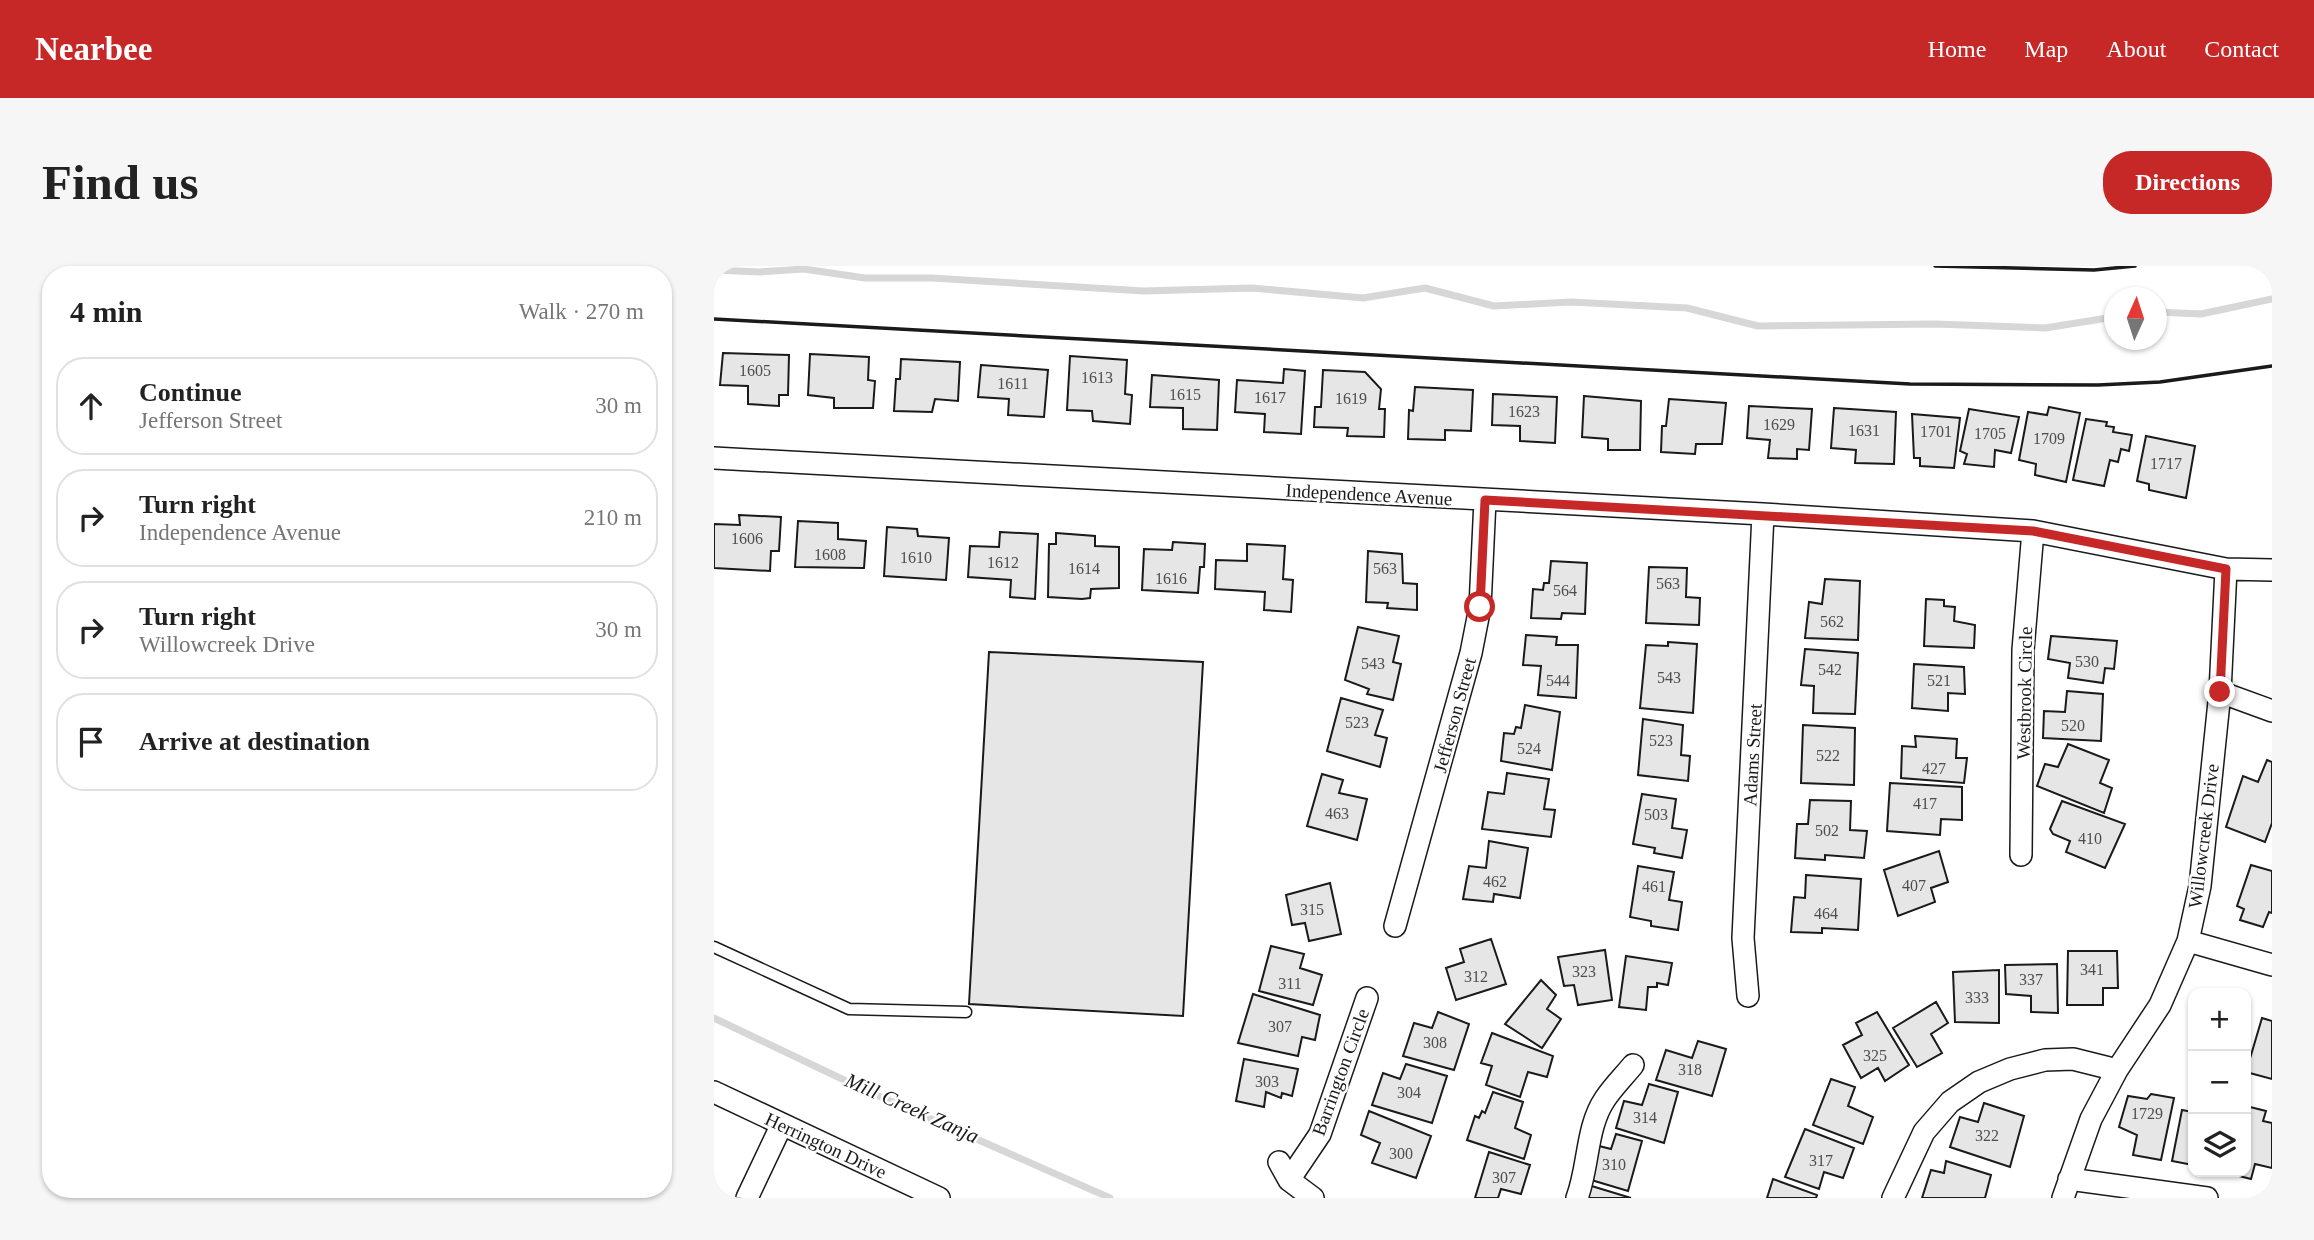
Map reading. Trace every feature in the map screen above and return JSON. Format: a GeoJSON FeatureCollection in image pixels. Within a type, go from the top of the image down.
{"type":"FeatureCollection","features":[{"type":"Feature","properties":{"kind":"street","name":"Independence Avenue"},"geometry":{"type":"LineString","coordinates":[[714,458],[2033,531],[2226,569],[2272,570]]}},
{"type":"Feature","properties":{"kind":"street","name":"Jefferson Street"},"geometry":{"type":"LineString","coordinates":[[1395,926],[1471,653],[1480,607],[1485,500]]}},
{"type":"Feature","properties":{"kind":"street","name":"Adams Street"},"geometry":{"type":"LineString","coordinates":[[1748,996],[1744,938],[1763,514]]}},
{"type":"Feature","properties":{"kind":"street","name":"Westbrook Circle"},"geometry":{"type":"LineString","coordinates":[[2021,855],[2023,650],[2033,531]]}},
{"type":"Feature","properties":{"kind":"street","name":"Willowcreek Drive"},"geometry":{"type":"LineString","coordinates":[[2066,1188],[2091,1119],[2117,1070],[2160,1005],[2188,941],[2200,886],[2220,692],[2226,569]]}},
{"type":"Feature","properties":{"kind":"street"},"geometry":{"type":"LineString","coordinates":[[2220,692],[2272,711]]}},
{"type":"Feature","properties":{"kind":"street"},"geometry":{"type":"LineString","coordinates":[[2188,941],[2272,965]]}},
{"type":"Feature","properties":{"kind":"street","name":"Barrington Circle"},"geometry":{"type":"LineString","coordinates":[[1313,1198],[1284,1171],[1320,1134],[1367,998]]}},
{"type":"Feature","properties":{"kind":"street"},"geometry":{"type":"LineString","coordinates":[[1893,1198],[1924,1132],[1950,1102],[1979,1082],[2045,1059],[2073,1059],[2117,1070]]}},
{"type":"Feature","properties":{"kind":"street"},"geometry":{"type":"LineString","coordinates":[[1577,1198],[1594,1126],[1604,1100],[1633,1065]]}},
{"type":"Feature","properties":{"kind":"street","name":"Herrington Drive"},"geometry":{"type":"LineString","coordinates":[[714,1092],[939,1198]]}},
{"type":"Feature","properties":{"kind":"street"},"geometry":{"type":"LineString","coordinates":[[747,1198],[782,1124]]}},
{"type":"Feature","properties":{"kind":"street"},"geometry":{"type":"LineString","coordinates":[[2066,1188],[2207,1198]]}},
{"type":"Feature","properties":{"kind":"lane"},"geometry":{"type":"LineString","coordinates":[[714,947],[849,1009],[967,1012]]}},
{"type":"Feature","properties":{"kind":"building"},"geometry":{"type":"Polygon","coordinates":[[[723,353],[789,355],[788,395],[779,395],[779,406],[748,404],[748,386],[720,385],[723,353]]]}},
{"type":"Feature","properties":{"kind":"building"},"geometry":{"type":"Polygon","coordinates":[[[810,354],[869,357],[868,380],[875,381],[873,408],[834,408],[834,398],[808,395],[810,354]]]}},
{"type":"Feature","properties":{"kind":"building"},"geometry":{"type":"Polygon","coordinates":[[[1070,356],[1127,360],[1125,394],[1132,395],[1130,424],[1093,421],[1092,411],[1067,410],[1070,356]]]}},
{"type":"Feature","properties":{"kind":"building"},"geometry":{"type":"Polygon","coordinates":[[[901,359],[960,362],[958,401],[935,399],[932,412],[894,411],[896,379],[900,379],[901,359]]]}},
{"type":"Feature","properties":{"kind":"building"},"geometry":{"type":"Polygon","coordinates":[[[981,365],[1048,370],[1044,417],[1008,415],[1009,399],[978,397],[981,365]]]}},
{"type":"Feature","properties":{"kind":"building"},"geometry":{"type":"Polygon","coordinates":[[[1284,369],[1305,371],[1301,434],[1264,432],[1265,414],[1235,412],[1237,380],[1283,383],[1284,369]]]}},
{"type":"Feature","properties":{"kind":"building"},"geometry":{"type":"Polygon","coordinates":[[[1323,370],[1365,372],[1381,389],[1379,409],[1385,409],[1384,437],[1347,436],[1348,428],[1314,427],[1315,407],[1321,407],[1323,370]]]}},
{"type":"Feature","properties":{"kind":"building"},"geometry":{"type":"Polygon","coordinates":[[[1152,375],[1219,380],[1217,430],[1183,429],[1183,408],[1150,407],[1152,375]]]}},
{"type":"Feature","properties":{"kind":"building"},"geometry":{"type":"Polygon","coordinates":[[[1415,387],[1473,390],[1471,431],[1445,430],[1445,440],[1408,439],[1409,410],[1413,411],[1415,387]]]}},
{"type":"Feature","properties":{"kind":"building"},"geometry":{"type":"Polygon","coordinates":[[[1493,394],[1557,397],[1555,443],[1520,441],[1520,426],[1492,425],[1493,394]]]}},
{"type":"Feature","properties":{"kind":"building"},"geometry":{"type":"Polygon","coordinates":[[[1584,396],[1641,401],[1640,450],[1608,450],[1608,439],[1582,437],[1584,396]]]}},
{"type":"Feature","properties":{"kind":"building"},"geometry":{"type":"Polygon","coordinates":[[[1669,399],[1726,403],[1722,444],[1696,444],[1695,454],[1661,452],[1662,426],[1666,426],[1669,399]]]}},
{"type":"Feature","properties":{"kind":"building"},"geometry":{"type":"Polygon","coordinates":[[[1749,406],[1812,409],[1809,450],[1797,449],[1797,459],[1768,458],[1770,440],[1747,438],[1749,406]]]}},
{"type":"Feature","properties":{"kind":"building"},"geometry":{"type":"Polygon","coordinates":[[[2049,407],[2080,413],[2066,482],[2035,475],[2036,464],[2019,460],[2028,412],[2047,415],[2049,407]]]}},
{"type":"Feature","properties":{"kind":"building"},"geometry":{"type":"Polygon","coordinates":[[[1834,408],[1896,412],[1894,464],[1855,463],[1856,450],[1831,448],[1834,408]]]}},
{"type":"Feature","properties":{"kind":"building"},"geometry":{"type":"Polygon","coordinates":[[[1969,409],[2019,417],[2011,453],[1995,450],[1994,467],[1964,464],[1967,454],[1960,451],[1969,409]]]}},
{"type":"Feature","properties":{"kind":"building"},"geometry":{"type":"Polygon","coordinates":[[[1912,414],[1960,418],[1954,468],[1920,466],[1920,458],[1914,458],[1912,414]]]}},
{"type":"Feature","properties":{"kind":"building"},"geometry":{"type":"Polygon","coordinates":[[[2086,419],[2107,422],[2106,426],[2114,427],[2113,432],[2132,435],[2129,451],[2121,449],[2118,462],[2110,460],[2104,486],[2073,480],[2086,419]]]}},
{"type":"Feature","properties":{"kind":"building"},"geometry":{"type":"Polygon","coordinates":[[[2146,436],[2195,446],[2186,498],[2149,490],[2149,484],[2137,481],[2146,436]]]}},
{"type":"Feature","properties":{"kind":"building"},"geometry":{"type":"Polygon","coordinates":[[[739,515],[781,517],[779,551],[771,551],[770,571],[714,568],[714,524],[740,525],[739,515]]]}},
{"type":"Feature","properties":{"kind":"building"},"geometry":{"type":"Polygon","coordinates":[[[798,521],[838,523],[838,539],[866,541],[864,568],[795,567],[798,521]]]}},
{"type":"Feature","properties":{"kind":"building"},"geometry":{"type":"Polygon","coordinates":[[[887,527],[917,529],[918,536],[949,538],[946,580],[884,576],[887,527]]]}},
{"type":"Feature","properties":{"kind":"building"},"geometry":{"type":"Polygon","coordinates":[[[1000,532],[1038,534],[1035,599],[1010,597],[1011,580],[968,577],[970,546],[999,547],[1000,532]]]}},
{"type":"Feature","properties":{"kind":"building"},"geometry":{"type":"Polygon","coordinates":[[[1056,533],[1095,536],[1095,546],[1119,547],[1119,588],[1091,589],[1090,598],[1048,597],[1049,544],[1056,544],[1056,533]]]}},
{"type":"Feature","properties":{"kind":"building"},"geometry":{"type":"Polygon","coordinates":[[[1173,542],[1205,544],[1204,567],[1200,567],[1198,593],[1142,590],[1144,549],[1172,550],[1173,542]]]}},
{"type":"Feature","properties":{"kind":"building"},"geometry":{"type":"Polygon","coordinates":[[[1247,544],[1285,546],[1283,579],[1293,580],[1291,612],[1264,610],[1265,592],[1215,589],[1216,560],[1247,561],[1247,544]]]}},
{"type":"Feature","properties":{"kind":"building"},"geometry":{"type":"Polygon","coordinates":[[[1368,551],[1402,554],[1403,583],[1417,584],[1417,610],[1387,608],[1388,603],[1366,602],[1368,551]]]}},
{"type":"Feature","properties":{"kind":"building"},"geometry":{"type":"Polygon","coordinates":[[[1551,561],[1587,563],[1585,614],[1562,613],[1561,619],[1531,618],[1533,589],[1543,590],[1544,583],[1549,583],[1551,561]]]}},
{"type":"Feature","properties":{"kind":"building"},"geometry":{"type":"Polygon","coordinates":[[[1649,567],[1687,568],[1686,597],[1700,598],[1699,625],[1646,623],[1649,567]]]}},
{"type":"Feature","properties":{"kind":"building"},"geometry":{"type":"Polygon","coordinates":[[[1825,579],[1860,581],[1858,640],[1805,638],[1809,602],[1822,604],[1825,579]]]}},
{"type":"Feature","properties":{"kind":"building"},"geometry":{"type":"Polygon","coordinates":[[[1926,599],[1944,600],[1944,606],[1955,607],[1954,621],[1975,625],[1974,648],[1924,646],[1926,599]]]}},
{"type":"Feature","properties":{"kind":"building"},"geometry":{"type":"Polygon","coordinates":[[[1358,627],[1399,636],[1393,662],[1401,664],[1393,700],[1367,694],[1369,689],[1345,680],[1358,627]]]}},
{"type":"Feature","properties":{"kind":"building"},"geometry":{"type":"Polygon","coordinates":[[[1526,635],[1557,637],[1556,645],[1578,645],[1576,698],[1538,695],[1541,666],[1523,665],[1526,635]]]}},
{"type":"Feature","properties":{"kind":"building"},"geometry":{"type":"Polygon","coordinates":[[[2051,636],[2117,641],[2114,669],[2105,668],[2103,683],[2068,678],[2070,663],[2048,659],[2051,636]]]}},
{"type":"Feature","properties":{"kind":"building"},"geometry":{"type":"Polygon","coordinates":[[[1668,642],[1697,644],[1693,713],[1640,708],[1646,645],[1668,646],[1668,642]]]}},
{"type":"Feature","properties":{"kind":"building"},"geometry":{"type":"Polygon","coordinates":[[[1805,649],[1858,653],[1855,714],[1813,713],[1814,686],[1801,685],[1805,649]]]}},
{"type":"Feature","properties":{"kind":"building"},"geometry":{"type":"Polygon","coordinates":[[[989,652],[1203,662],[1183,1016],[969,1004],[989,652]]]}},
{"type":"Feature","properties":{"kind":"building"},"geometry":{"type":"Polygon","coordinates":[[[1914,664],[1964,667],[1965,694],[1948,693],[1948,711],[1912,708],[1914,664]]]}},
{"type":"Feature","properties":{"kind":"building"},"geometry":{"type":"Polygon","coordinates":[[[2067,691],[2103,694],[2101,741],[2043,738],[2044,711],[2065,712],[2067,691]]]}},
{"type":"Feature","properties":{"kind":"building"},"geometry":{"type":"Polygon","coordinates":[[[1341,698],[1383,710],[1375,735],[1387,738],[1380,767],[1327,751],[1341,698]]]}},
{"type":"Feature","properties":{"kind":"building"},"geometry":{"type":"Polygon","coordinates":[[[1525,705],[1560,712],[1552,770],[1501,761],[1504,733],[1514,734],[1516,727],[1521,728],[1525,705]]]}},
{"type":"Feature","properties":{"kind":"building"},"geometry":{"type":"Polygon","coordinates":[[[1643,719],[1683,725],[1681,755],[1690,756],[1688,781],[1638,775],[1643,719]]]}},
{"type":"Feature","properties":{"kind":"building"},"geometry":{"type":"Polygon","coordinates":[[[1803,725],[1855,728],[1854,785],[1801,783],[1803,725]]]}},
{"type":"Feature","properties":{"kind":"building"},"geometry":{"type":"Polygon","coordinates":[[[1915,736],[1957,739],[1956,758],[1967,758],[1964,783],[1901,778],[1902,746],[1916,747],[1915,736]]]}},
{"type":"Feature","properties":{"kind":"building"},"geometry":{"type":"Polygon","coordinates":[[[2068,744],[2109,760],[2100,783],[2112,788],[2104,813],[2037,786],[2045,764],[2058,767],[2068,744]]]}},
{"type":"Feature","properties":{"kind":"building"},"geometry":{"type":"Polygon","coordinates":[[[2267,760],[2272,762],[2272,823],[2265,842],[2226,827],[2243,776],[2258,782],[2267,760]]]}},
{"type":"Feature","properties":{"kind":"building"},"geometry":{"type":"Polygon","coordinates":[[[1507,773],[1549,779],[1544,809],[1555,810],[1551,837],[1482,829],[1488,792],[1504,794],[1507,773]]]}},
{"type":"Feature","properties":{"kind":"building"},"geometry":{"type":"Polygon","coordinates":[[[1322,774],[1343,780],[1339,793],[1367,799],[1357,840],[1307,826],[1322,774]]]}},
{"type":"Feature","properties":{"kind":"building"},"geometry":{"type":"Polygon","coordinates":[[[1890,783],[1962,787],[1962,820],[1941,819],[1940,835],[1887,831],[1890,783]]]}},
{"type":"Feature","properties":{"kind":"building"},"geometry":{"type":"Polygon","coordinates":[[[1642,794],[1676,799],[1672,828],[1687,830],[1682,858],[1654,853],[1655,848],[1633,844],[1642,794]]]}},
{"type":"Feature","properties":{"kind":"building"},"geometry":{"type":"Polygon","coordinates":[[[1810,800],[1851,801],[1850,830],[1867,831],[1864,858],[1825,855],[1825,860],[1795,858],[1797,824],[1808,824],[1810,800]]]}},
{"type":"Feature","properties":{"kind":"building"},"geometry":{"type":"Polygon","coordinates":[[[2062,801],[2125,824],[2105,868],[2066,852],[2070,841],[2053,834],[2050,829],[2062,801]]]}},
{"type":"Feature","properties":{"kind":"building"},"geometry":{"type":"Polygon","coordinates":[[[1489,841],[1528,848],[1520,898],[1494,894],[1493,902],[1463,899],[1469,866],[1486,868],[1489,841]]]}},
{"type":"Feature","properties":{"kind":"building"},"geometry":{"type":"Polygon","coordinates":[[[1939,851],[1948,882],[1931,888],[1935,902],[1898,916],[1884,870],[1939,851]]]}},
{"type":"Feature","properties":{"kind":"building"},"geometry":{"type":"Polygon","coordinates":[[[2251,865],[2272,871],[2272,913],[2269,912],[2263,927],[2240,920],[2244,909],[2237,906],[2251,865]]]}},
{"type":"Feature","properties":{"kind":"building"},"geometry":{"type":"Polygon","coordinates":[[[1638,866],[1674,872],[1669,900],[1682,902],[1678,930],[1651,926],[1651,921],[1630,917],[1638,866]]]}},
{"type":"Feature","properties":{"kind":"building"},"geometry":{"type":"Polygon","coordinates":[[[1806,875],[1861,879],[1858,930],[1822,928],[1822,933],[1791,932],[1794,897],[1805,898],[1806,875]]]}},
{"type":"Feature","properties":{"kind":"building"},"geometry":{"type":"Polygon","coordinates":[[[1330,883],[1341,934],[1309,941],[1305,923],[1292,925],[1286,895],[1330,883]]]}},
{"type":"Feature","properties":{"kind":"building"},"geometry":{"type":"Polygon","coordinates":[[[1491,939],[1506,984],[1456,1000],[1446,968],[1464,962],[1460,949],[1491,939]]]}},
{"type":"Feature","properties":{"kind":"building"},"geometry":{"type":"Polygon","coordinates":[[[1271,946],[1304,954],[1300,968],[1322,975],[1313,1005],[1259,991],[1271,946]]]}},
{"type":"Feature","properties":{"kind":"building"},"geometry":{"type":"Polygon","coordinates":[[[1605,950],[1612,1000],[1578,1005],[1574,985],[1564,986],[1558,957],[1605,950]]]}},
{"type":"Feature","properties":{"kind":"building"},"geometry":{"type":"Polygon","coordinates":[[[2068,951],[2117,951],[2118,988],[2103,988],[2103,1005],[2067,1005],[2068,951]]]}},
{"type":"Feature","properties":{"kind":"building"},"geometry":{"type":"Polygon","coordinates":[[[1626,956],[1672,963],[1668,985],[1657,983],[1657,987],[1648,987],[1646,1010],[1619,1007],[1626,956]]]}},
{"type":"Feature","properties":{"kind":"building"},"geometry":{"type":"Polygon","coordinates":[[[2057,964],[2058,1013],[2031,1012],[2031,996],[2006,994],[2005,965],[2057,964]]]}},
{"type":"Feature","properties":{"kind":"building"},"geometry":{"type":"Polygon","coordinates":[[[1999,970],[1999,1023],[1955,1022],[1953,972],[1999,970]]]}},
{"type":"Feature","properties":{"kind":"building"},"geometry":{"type":"Polygon","coordinates":[[[1541,980],[1556,995],[1547,1009],[1561,1019],[1542,1048],[1505,1024],[1541,980]]]}},
{"type":"Feature","properties":{"kind":"building"},"geometry":{"type":"Polygon","coordinates":[[[1253,994],[1320,1015],[1315,1040],[1302,1037],[1298,1056],[1238,1043],[1253,994]]]}},
{"type":"Feature","properties":{"kind":"building"},"geometry":{"type":"Polygon","coordinates":[[[1936,1002],[1948,1023],[1931,1034],[1942,1053],[1917,1067],[1893,1028],[1936,1002]]]}},
{"type":"Feature","properties":{"kind":"building"},"geometry":{"type":"Polygon","coordinates":[[[1438,1012],[1469,1024],[1454,1070],[1403,1056],[1414,1023],[1432,1028],[1438,1012]]]}},
{"type":"Feature","properties":{"kind":"building"},"geometry":{"type":"Polygon","coordinates":[[[1877,1012],[1909,1065],[1885,1081],[1878,1068],[1861,1078],[1843,1045],[1862,1035],[1856,1023],[1877,1012]]]}},
{"type":"Feature","properties":{"kind":"building"},"geometry":{"type":"Polygon","coordinates":[[[2262,1018],[2272,1021],[2272,1079],[2251,1073],[2251,1055],[2262,1018]]]}},
{"type":"Feature","properties":{"kind":"building"},"geometry":{"type":"Polygon","coordinates":[[[1492,1033],[1553,1056],[1547,1077],[1528,1072],[1520,1097],[1486,1085],[1492,1066],[1481,1063],[1492,1033]]]}},
{"type":"Feature","properties":{"kind":"building"},"geometry":{"type":"Polygon","coordinates":[[[1698,1041],[1726,1049],[1712,1096],[1656,1080],[1666,1050],[1692,1058],[1698,1041]]]}},
{"type":"Feature","properties":{"kind":"building"},"geometry":{"type":"Polygon","coordinates":[[[1244,1059],[1298,1069],[1292,1096],[1282,1093],[1281,1098],[1266,1092],[1264,1107],[1236,1101],[1244,1059]]]}},
{"type":"Feature","properties":{"kind":"building"},"geometry":{"type":"Polygon","coordinates":[[[1406,1064],[1447,1076],[1432,1123],[1372,1105],[1383,1073],[1400,1079],[1406,1064]]]}},
{"type":"Feature","properties":{"kind":"building"},"geometry":{"type":"Polygon","coordinates":[[[1831,1079],[1855,1087],[1848,1106],[1873,1117],[1863,1144],[1813,1125],[1831,1079]]]}},
{"type":"Feature","properties":{"kind":"building"},"geometry":{"type":"Polygon","coordinates":[[[1649,1084],[1678,1092],[1664,1143],[1616,1128],[1624,1101],[1642,1105],[1649,1084]]]}},
{"type":"Feature","properties":{"kind":"building"},"geometry":{"type":"Polygon","coordinates":[[[1493,1092],[1523,1102],[1515,1128],[1531,1135],[1524,1159],[1467,1140],[1475,1116],[1479,1118],[1482,1111],[1485,1113],[1493,1092]]]}},
{"type":"Feature","properties":{"kind":"building"},"geometry":{"type":"Polygon","coordinates":[[[2151,1094],[2174,1098],[2161,1160],[2133,1155],[2137,1135],[2119,1127],[2128,1096],[2147,1099],[2151,1094]]]}},
{"type":"Feature","properties":{"kind":"building"},"geometry":{"type":"Polygon","coordinates":[[[1984,1103],[2024,1116],[2010,1167],[1950,1147],[1960,1117],[1978,1122],[1984,1103]]]}},
{"type":"Feature","properties":{"kind":"building"},"geometry":{"type":"Polygon","coordinates":[[[2251,1107],[2266,1111],[2263,1121],[2272,1123],[2272,1168],[2255,1164],[2251,1179],[2243,1177],[2251,1177],[2251,1107]]]}},
{"type":"Feature","properties":{"kind":"building"},"geometry":{"type":"Polygon","coordinates":[[[2182,1110],[2188,1111],[2188,1164],[2172,1161],[2182,1110]]]}},
{"type":"Feature","properties":{"kind":"building"},"geometry":{"type":"Polygon","coordinates":[[[1369,1111],[1431,1136],[1416,1178],[1372,1163],[1380,1143],[1361,1135],[1369,1111]]]}},
{"type":"Feature","properties":{"kind":"building"},"geometry":{"type":"Polygon","coordinates":[[[1805,1129],[1854,1148],[1843,1178],[1824,1172],[1819,1189],[1785,1177],[1805,1129]]]}},
{"type":"Feature","properties":{"kind":"building"},"geometry":{"type":"Polygon","coordinates":[[[1616,1134],[1642,1141],[1628,1191],[1588,1179],[1599,1146],[1611,1149],[1616,1134]]]}},
{"type":"Feature","properties":{"kind":"building"},"geometry":{"type":"Polygon","coordinates":[[[1489,1152],[1530,1165],[1521,1194],[1501,1189],[1498,1198],[1475,1198],[1489,1152]]]}},
{"type":"Feature","properties":{"kind":"building"},"geometry":{"type":"Polygon","coordinates":[[[1946,1161],[1991,1175],[1985,1198],[1922,1198],[1931,1170],[1944,1173],[1946,1161]]]}},
{"type":"Feature","properties":{"kind":"building"},"geometry":{"type":"Polygon","coordinates":[[[1773,1179],[1817,1195],[1816,1198],[1767,1198],[1773,1179]]]}},
{"type":"Feature","properties":{"kind":"building"},"geometry":{"type":"Polygon","coordinates":[[[1585,1184],[1631,1198],[1582,1198],[1585,1184]]]}},
{"type":"Feature","properties":{"kind":"waterway"},"geometry":{"type":"LineString","coordinates":[[714,270],[760,272],[804,269],[865,278],[932,278],[1144,291],[1252,288],[1363,298],[1425,288],[1494,306],[1571,302],[1687,308],[1758,326],[1935,324],[2045,328],[2104,319]]}},
{"type":"Feature","properties":{"kind":"waterway"},"geometry":{"type":"LineString","coordinates":[[2167,312],[2201,314],[2272,299]]}},
{"type":"Feature","properties":{"kind":"waterway","name":"Mill Creek Zanja"},"geometry":{"type":"LineString","coordinates":[[714,1018],[863,1089],[1110,1198]]}},
{"type":"Feature","properties":{"kind":"wall"},"geometry":{"type":"LineString","coordinates":[[1935,266],[2094,270],[2135,266]]}},
{"type":"Feature","properties":{"kind":"wall"},"geometry":{"type":"LineString","coordinates":[[714,319],[1910,384],[2098,385],[2160,382],[2272,366]]}},
{"type":"Feature","properties":{"kind":"route"},"geometry":{"type":"LineString","coordinates":[[1480,607],[1485,500],[2033,531],[2226,569],[2220,692]]}}]}
